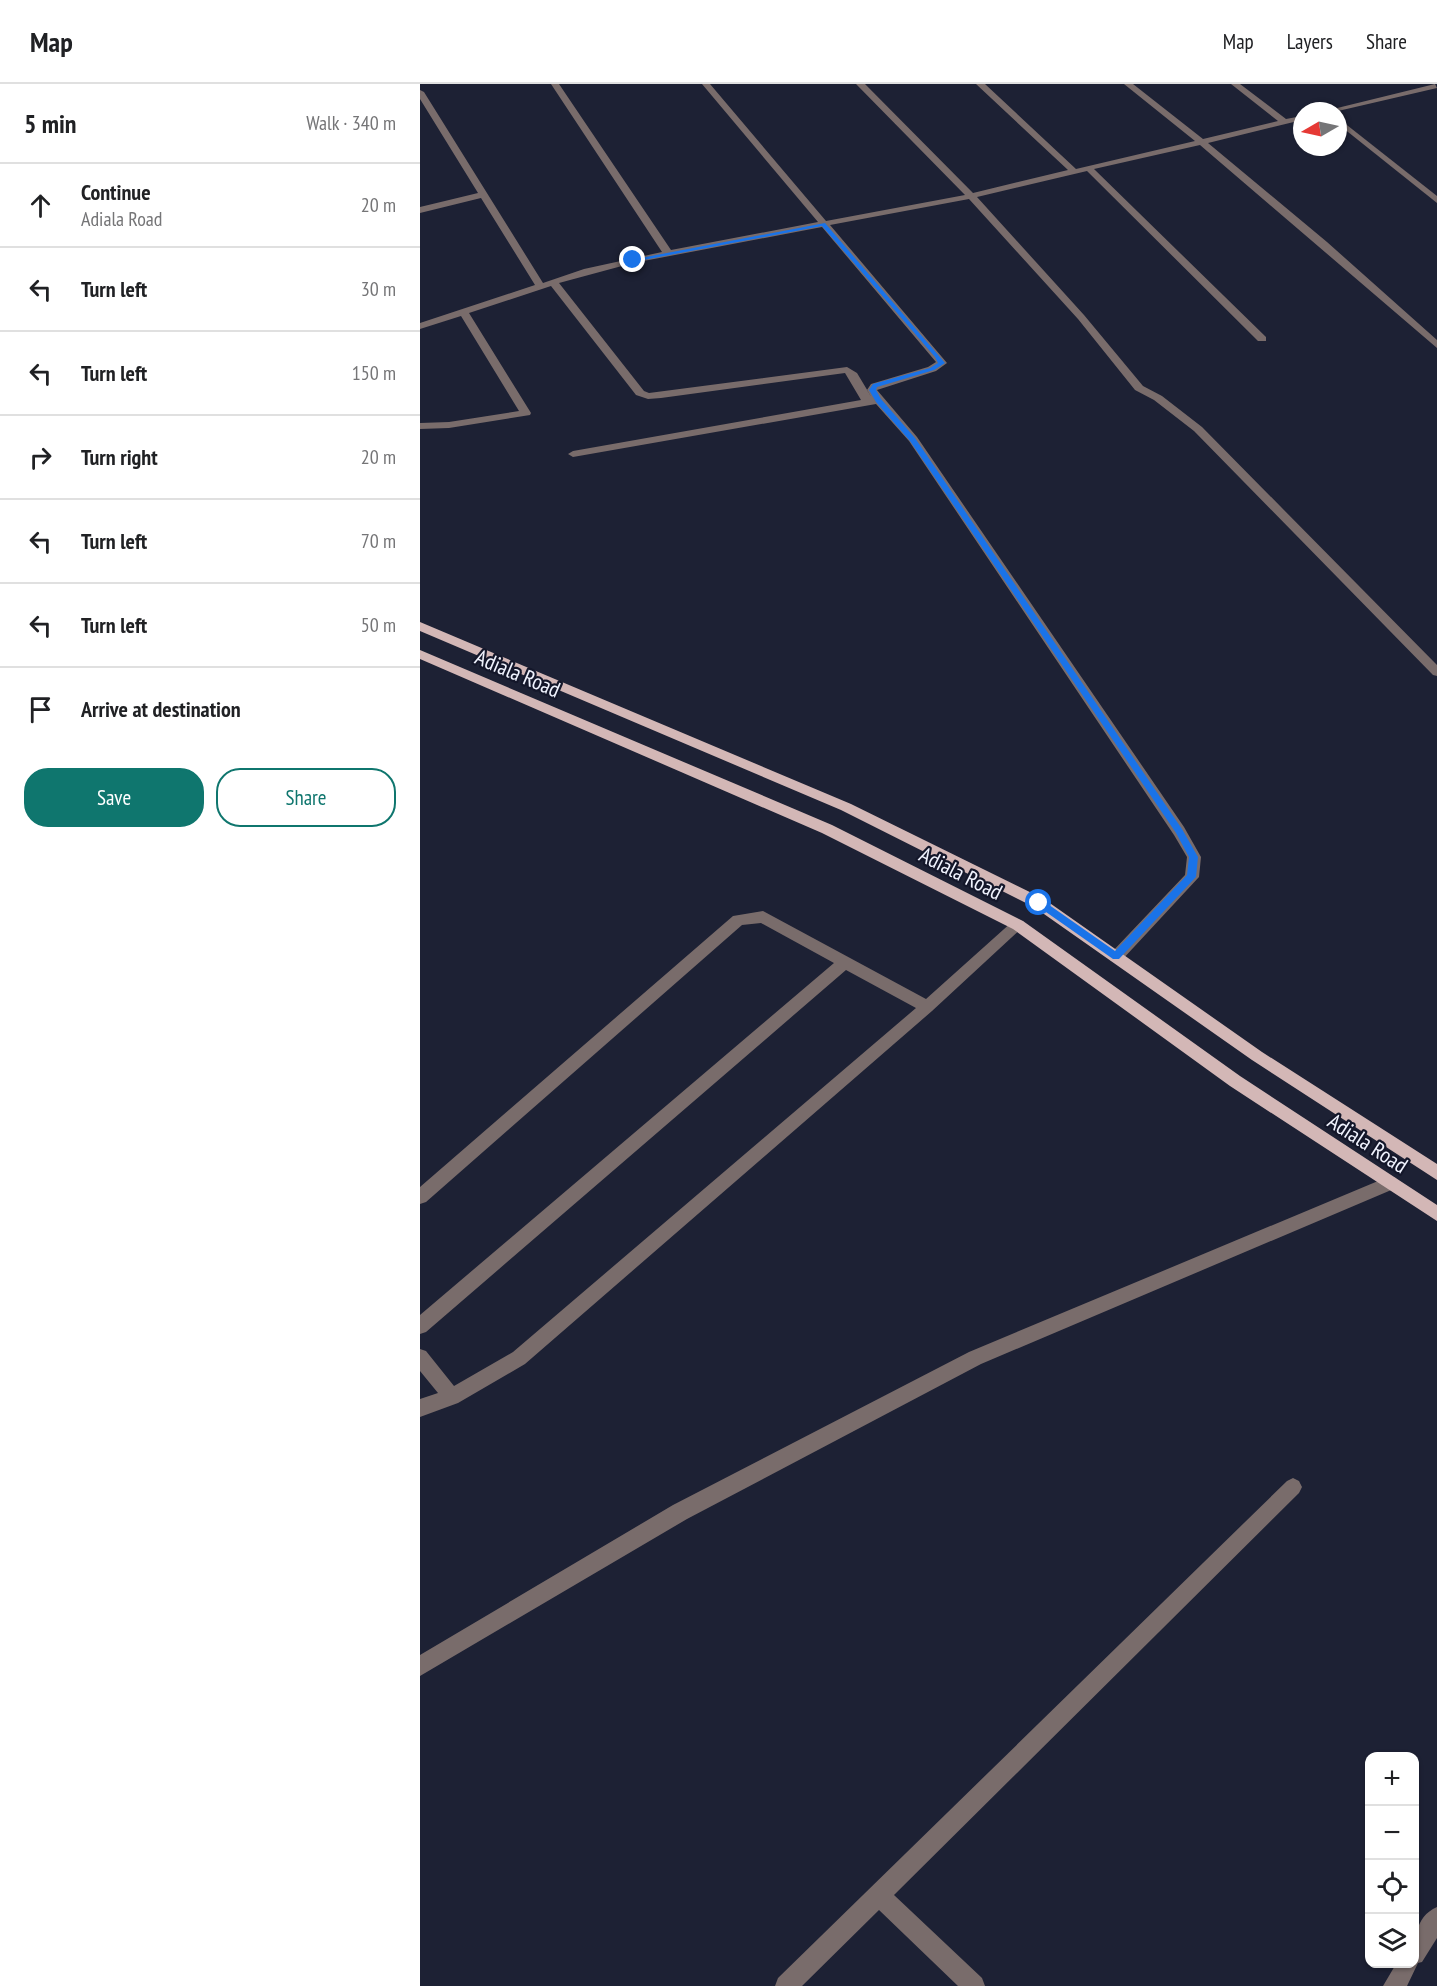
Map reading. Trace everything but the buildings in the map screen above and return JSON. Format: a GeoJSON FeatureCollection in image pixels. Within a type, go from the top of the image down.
{"type":"FeatureCollection","features":[{"type":"Feature","properties":{"kind":"main road","name":"Adiala Road"},"geometry":{"type":"LineString","coordinates":[[420,626],[846,807],[1039,903],[1257,1056],[1437,1173]]}},
{"type":"Feature","properties":{"kind":"main road","name":"Adiala Road"},"geometry":{"type":"LineString","coordinates":[[420,654],[827,829],[1018,925],[1235,1081],[1437,1214]]}},
{"type":"Feature","properties":{"kind":"street"},"geometry":{"type":"LineString","coordinates":[[555,84],[668,253]]}},
{"type":"Feature","properties":{"kind":"street"},"geometry":{"type":"LineString","coordinates":[[706,84],[942,363],[932,369],[875,386],[872,390],[872,401]]}},
{"type":"Feature","properties":{"kind":"street"},"geometry":{"type":"LineString","coordinates":[[860,84],[971,196],[1081,317],[1139,388],[1158,398],[1198,429],[1437,672]]}},
{"type":"Feature","properties":{"kind":"street"},"geometry":{"type":"LineString","coordinates":[[980,84],[1075,172]]}},
{"type":"Feature","properties":{"kind":"street"},"geometry":{"type":"LineString","coordinates":[[1128,84],[1204,141],[1301,222],[1437,345]]}},
{"type":"Feature","properties":{"kind":"street"},"geometry":{"type":"LineString","coordinates":[[1235,84],[1284,122]]}},
{"type":"Feature","properties":{"kind":"street"},"geometry":{"type":"LineString","coordinates":[[1347,107],[1435,88]]}},
{"type":"Feature","properties":{"kind":"street"},"geometry":{"type":"LineString","coordinates":[[420,92],[540,286]]}},
{"type":"Feature","properties":{"kind":"street"},"geometry":{"type":"LineString","coordinates":[[420,326],[587,271],[668,253],[971,196],[1293,120]]}},
{"type":"Feature","properties":{"kind":"street"},"geometry":{"type":"LineString","coordinates":[[1347,127],[1437,200]]}},
{"type":"Feature","properties":{"kind":"street"},"geometry":{"type":"LineString","coordinates":[[1088,168],[1262,339]]}},
{"type":"Feature","properties":{"kind":"street"},"geometry":{"type":"LineString","coordinates":[[420,210],[483,195]]}},
{"type":"Feature","properties":{"kind":"street"},"geometry":{"type":"LineString","coordinates":[[553,282],[640,393],[648,396],[661,395],[847,370],[872,401],[913,439],[1179,831],[1194,857],[1192,877],[1116,957]]}},
{"type":"Feature","properties":{"kind":"street"},"geometry":{"type":"LineString","coordinates":[[420,426],[526,413],[463,312]]}},
{"type":"Feature","properties":{"kind":"street"},"geometry":{"type":"LineString","coordinates":[[573,454],[872,401]]}},
{"type":"Feature","properties":{"kind":"street"},"geometry":{"type":"LineString","coordinates":[[420,1197],[738,920],[763,917],[927,1007]]}},
{"type":"Feature","properties":{"kind":"street"},"geometry":{"type":"LineString","coordinates":[[420,1408],[452,1397],[519,1358],[927,1007],[1018,925]]}},
{"type":"Feature","properties":{"kind":"street"},"geometry":{"type":"LineString","coordinates":[[420,1326],[844,962]]}},
{"type":"Feature","properties":{"kind":"street"},"geometry":{"type":"LineString","coordinates":[[420,1666],[680,1512],[975,1358],[1390,1183]]}},
{"type":"Feature","properties":{"kind":"street"},"geometry":{"type":"LineString","coordinates":[[420,1357],[452,1397]]}},
{"type":"Feature","properties":{"kind":"street"},"geometry":{"type":"LineString","coordinates":[[786,1986],[1293,1487]]}},
{"type":"Feature","properties":{"kind":"street"},"geometry":{"type":"LineString","coordinates":[[878,1894],[974,1986]]}},
{"type":"Feature","properties":{"kind":"street"},"geometry":{"type":"LineString","coordinates":[[1419,1946],[1437,1918]]}},
{"type":"Feature","properties":{"kind":"street"},"geometry":{"type":"LineString","coordinates":[[1394,1986],[1405,1968]]}},
{"type":"Feature","properties":{"kind":"route"},"geometry":{"type":"LineString","coordinates":[[633,260],[823,224],[938,356],[942,363],[932,369],[875,386],[872,390],[878,400],[913,439],[1179,831],[1194,857],[1192,877],[1116,957],[1039,903]]}}]}
